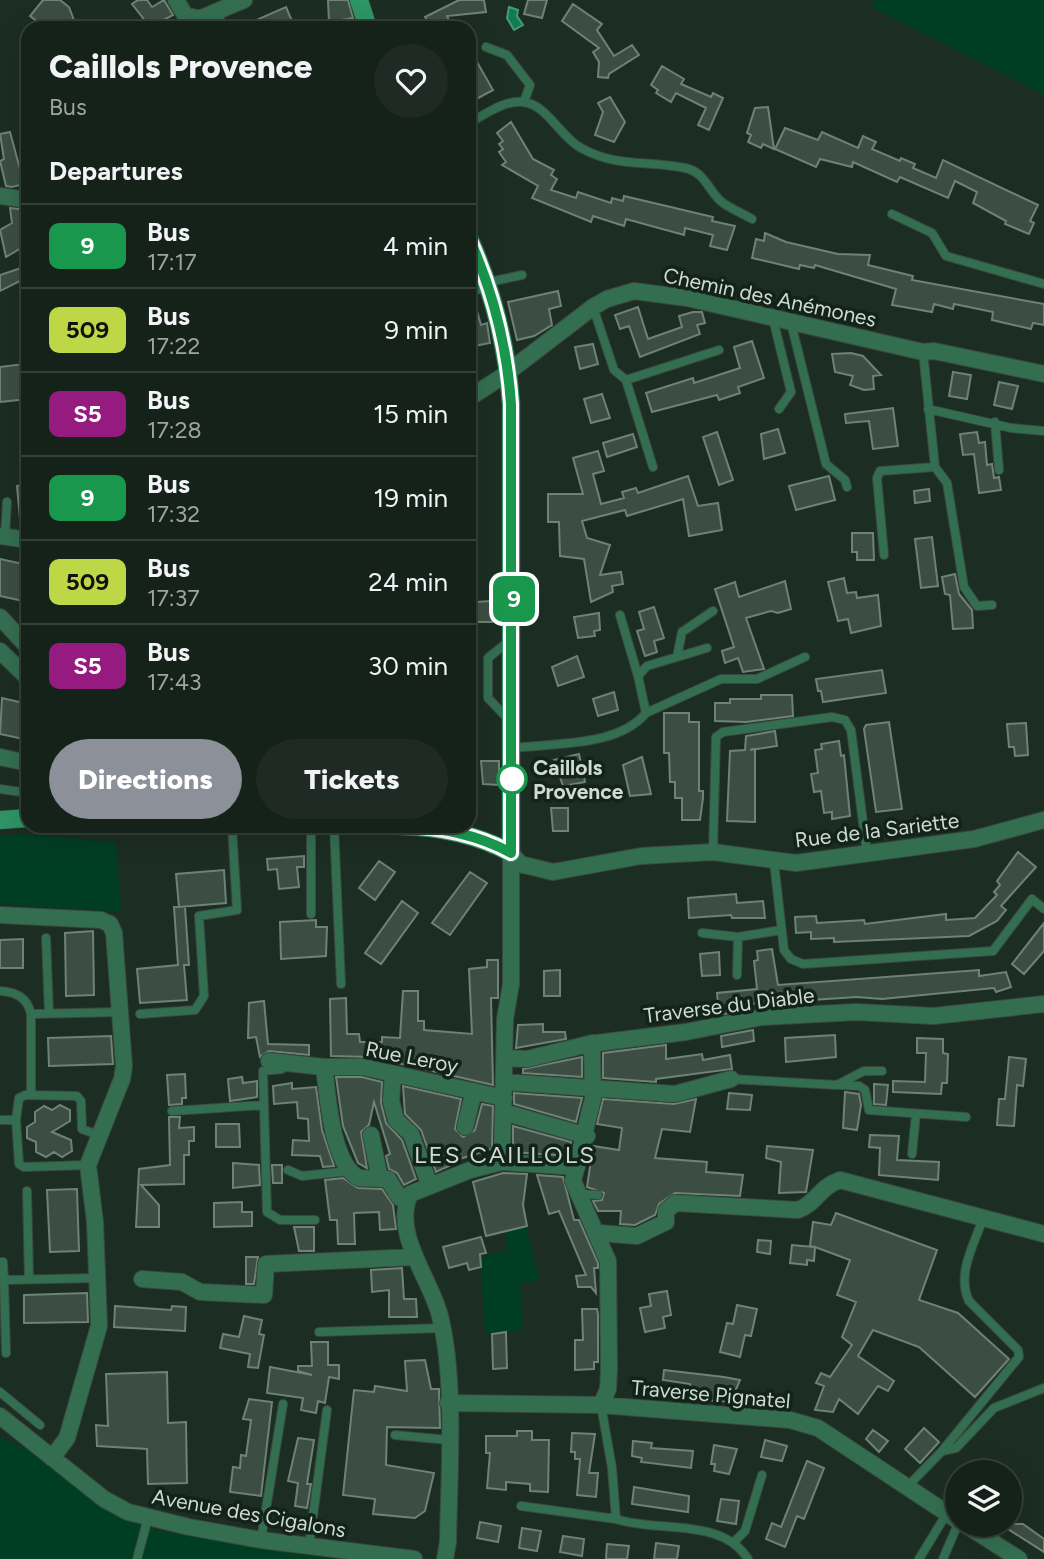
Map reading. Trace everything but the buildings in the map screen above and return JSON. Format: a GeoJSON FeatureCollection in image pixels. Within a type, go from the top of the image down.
{"type":"FeatureCollection","features":[{"type":"Feature","properties":{"kind":"street"},"geometry":{"type":"LineString","coordinates":[[176,0],[186,21]]}},
{"type":"Feature","properties":{"kind":"street"},"geometry":{"type":"LineString","coordinates":[[193,21],[244,0]]}},
{"type":"Feature","properties":{"kind":"street"},"geometry":{"type":"LineString","coordinates":[[359,0],[366,21]]}},
{"type":"Feature","properties":{"kind":"street"},"geometry":{"type":"LineString","coordinates":[[0,196],[21,199]]}},
{"type":"Feature","properties":{"kind":"street"},"geometry":{"type":"LineString","coordinates":[[476,253],[490,284],[509,372],[513,453],[511,984],[505,1019],[502,1162]]}},
{"type":"Feature","properties":{"kind":"street","name":"Chemin des Anémones"},"geometry":{"type":"LineString","coordinates":[[476,393],[509,372],[593,307],[607,299],[634,291],[687,298],[923,352],[934,351],[1044,374]]}},
{"type":"Feature","properties":{"kind":"street"},"geometry":{"type":"LineString","coordinates":[[3,536],[21,539]]}},
{"type":"Feature","properties":{"kind":"street"},"geometry":{"type":"LineString","coordinates":[[6,623],[21,639]]}},
{"type":"Feature","properties":{"kind":"street"},"geometry":{"type":"LineString","coordinates":[[6,623],[0,649],[21,671]]}},
{"type":"Feature","properties":{"kind":"street"},"geometry":{"type":"LineString","coordinates":[[0,757],[21,761]]}},
{"type":"Feature","properties":{"kind":"street"},"geometry":{"type":"LineString","coordinates":[[0,820],[21,818]]}},
{"type":"Feature","properties":{"kind":"street","name":"Rue de la Sariette"},"geometry":{"type":"LineString","coordinates":[[511,853],[520,864],[553,872],[641,856],[713,852],[796,863],[974,839],[1044,820]]}},
{"type":"Feature","properties":{"kind":"street"},"geometry":{"type":"LineString","coordinates":[[456,833],[493,843],[511,853]]}},
{"type":"Feature","properties":{"kind":"street"},"geometry":{"type":"LineString","coordinates":[[0,915],[101,920],[110,924],[114,933],[122,1079],[88,1165],[95,1222],[99,1326],[67,1438],[52,1458]]}},
{"type":"Feature","properties":{"kind":"street","name":"Traverse du Diable"},"geometry":{"type":"LineString","coordinates":[[505,1058],[527,1059],[592,1043],[676,1033],[762,1017],[856,1012],[934,1016],[1044,1004]]}},
{"type":"Feature","properties":{"kind":"street"},"geometry":{"type":"LineString","coordinates":[[592,1043],[593,1086],[587,1136],[573,1181],[608,1261],[611,1293],[608,1389],[601,1405]]}},
{"type":"Feature","properties":{"kind":"street","name":"Rue Leroy"},"geometry":{"type":"LineString","coordinates":[[269,1061],[324,1067],[363,1067],[504,1097]]}},
{"type":"Feature","properties":{"kind":"street"},"geometry":{"type":"LineString","coordinates":[[324,1067],[331,1123],[350,1171],[359,1178],[388,1179],[399,1197],[407,1202]]}},
{"type":"Feature","properties":{"kind":"street"},"geometry":{"type":"LineString","coordinates":[[393,1073],[391,1101],[396,1120],[411,1134],[430,1186]]}},
{"type":"Feature","properties":{"kind":"street"},"geometry":{"type":"LineString","coordinates":[[504,1097],[593,1086],[675,1094],[731,1079]]}},
{"type":"Feature","properties":{"kind":"street"},"geometry":{"type":"LineString","coordinates":[[465,1127],[474,1091]]}},
{"type":"Feature","properties":{"kind":"street"},"geometry":{"type":"LineString","coordinates":[[504,1097],[587,1136]]}},
{"type":"Feature","properties":{"kind":"street"},"geometry":{"type":"LineString","coordinates":[[371,1135],[380,1179]]}},
{"type":"Feature","properties":{"kind":"street"},"geometry":{"type":"LineString","coordinates":[[445,1559],[449,1542],[447,1349],[439,1312],[415,1257],[403,1210],[410,1194],[470,1170],[502,1162],[577,1167]]}},
{"type":"Feature","properties":{"kind":"street"},"geometry":{"type":"LineString","coordinates":[[598,1233],[638,1236],[666,1222],[666,1211],[675,1203],[798,1210],[806,1207],[827,1184],[840,1180],[1044,1234]]}},
{"type":"Feature","properties":{"kind":"street"},"geometry":{"type":"LineString","coordinates":[[142,1279],[182,1282],[200,1292],[264,1295],[266,1264],[415,1257]]}},
{"type":"Feature","properties":{"kind":"street","name":"Traverse Pignatel"},"geometry":{"type":"LineString","coordinates":[[448,1403],[601,1405],[790,1420],[818,1428],[945,1513]]}},
{"type":"Feature","properties":{"kind":"street","name":"Avenue des Cigalons"},"geometry":{"type":"LineString","coordinates":[[0,1416],[104,1499],[148,1518],[261,1540],[414,1559]]}},
{"type":"Feature","properties":{"kind":"street"},"geometry":{"type":"LineString","coordinates":[[984,1537],[1019,1559]]}},
{"type":"Feature","properties":{"kind":"lane"},"geometry":{"type":"LineString","coordinates":[[217,13],[221,21]]}},
{"type":"Feature","properties":{"kind":"lane"},"geometry":{"type":"LineString","coordinates":[[486,47],[507,55],[530,85],[524,102]]}},
{"type":"Feature","properties":{"kind":"lane"},"geometry":{"type":"LineString","coordinates":[[476,119],[504,104],[524,102],[537,106],[561,135],[601,158],[630,165],[687,168],[705,178],[721,202],[752,219]]}},
{"type":"Feature","properties":{"kind":"lane"},"geometry":{"type":"LineString","coordinates":[[0,187],[21,197]]}},
{"type":"Feature","properties":{"kind":"lane"},"geometry":{"type":"LineString","coordinates":[[892,214],[932,233],[946,256],[1044,284]]}},
{"type":"Feature","properties":{"kind":"lane"},"geometry":{"type":"LineString","coordinates":[[476,289],[522,275]]}},
{"type":"Feature","properties":{"kind":"lane"},"geometry":{"type":"LineString","coordinates":[[593,307],[614,370],[626,380],[653,467]]}},
{"type":"Feature","properties":{"kind":"lane"},"geometry":{"type":"LineString","coordinates":[[774,319],[791,392],[779,409]]}},
{"type":"Feature","properties":{"kind":"lane"},"geometry":{"type":"LineString","coordinates":[[791,323],[826,464],[845,480],[847,487]]}},
{"type":"Feature","properties":{"kind":"lane"},"geometry":{"type":"LineString","coordinates":[[626,380],[719,350]]}},
{"type":"Feature","properties":{"kind":"lane"},"geometry":{"type":"LineString","coordinates":[[923,352],[935,467],[947,483],[964,587],[977,606],[992,605]]}},
{"type":"Feature","properties":{"kind":"lane"},"geometry":{"type":"LineString","coordinates":[[928,409],[995,422],[1011,428],[1044,431]]}},
{"type":"Feature","properties":{"kind":"lane"},"geometry":{"type":"LineString","coordinates":[[995,422],[999,470]]}},
{"type":"Feature","properties":{"kind":"lane"},"geometry":{"type":"LineString","coordinates":[[884,555],[877,478],[880,471],[935,467]]}},
{"type":"Feature","properties":{"kind":"lane"},"geometry":{"type":"LineString","coordinates":[[3,536],[7,502]]}},
{"type":"Feature","properties":{"kind":"lane"},"geometry":{"type":"LineString","coordinates":[[677,657],[682,632],[713,611]]}},
{"type":"Feature","properties":{"kind":"lane"},"geometry":{"type":"LineString","coordinates":[[620,615],[646,713]]}},
{"type":"Feature","properties":{"kind":"lane"},"geometry":{"type":"LineString","coordinates":[[512,723],[488,698],[488,658],[514,637]]}},
{"type":"Feature","properties":{"kind":"lane"},"geometry":{"type":"LineString","coordinates":[[638,676],[647,666],[707,648]]}},
{"type":"Feature","properties":{"kind":"lane"},"geometry":{"type":"LineString","coordinates":[[512,748],[602,737],[636,726],[646,713],[721,679],[757,679],[805,657]]}},
{"type":"Feature","properties":{"kind":"lane"},"geometry":{"type":"LineString","coordinates":[[713,852],[716,737],[723,733],[832,718],[845,720],[851,730],[867,853]]}},
{"type":"Feature","properties":{"kind":"lane"},"geometry":{"type":"LineString","coordinates":[[0,789],[21,791]]}},
{"type":"Feature","properties":{"kind":"lane"},"geometry":{"type":"LineString","coordinates":[[140,1014],[195,1010],[201,1004],[204,996],[199,916],[237,910],[232,833]]}},
{"type":"Feature","properties":{"kind":"lane"},"geometry":{"type":"LineString","coordinates":[[311,833],[311,914]]}},
{"type":"Feature","properties":{"kind":"lane"},"geometry":{"type":"LineString","coordinates":[[334,833],[341,984]]}},
{"type":"Feature","properties":{"kind":"lane"},"geometry":{"type":"LineString","coordinates":[[774,862],[784,950],[790,959],[803,964],[993,951],[1032,899],[1044,909]]}},
{"type":"Feature","properties":{"kind":"lane"},"geometry":{"type":"LineString","coordinates":[[702,933],[738,937],[781,930]]}},
{"type":"Feature","properties":{"kind":"lane"},"geometry":{"type":"LineString","coordinates":[[737,975],[738,937]]}},
{"type":"Feature","properties":{"kind":"lane"},"geometry":{"type":"LineString","coordinates":[[46,938],[49,1013]]}},
{"type":"Feature","properties":{"kind":"lane"},"geometry":{"type":"LineString","coordinates":[[0,991],[15,992],[28,1003],[31,1014],[31,1095]]}},
{"type":"Feature","properties":{"kind":"lane"},"geometry":{"type":"LineString","coordinates":[[31,1014],[120,1012]]}},
{"type":"Feature","properties":{"kind":"lane"},"geometry":{"type":"LineString","coordinates":[[303,1064],[263,1071],[267,1212],[280,1220],[315,1220]]}},
{"type":"Feature","properties":{"kind":"lane"},"geometry":{"type":"LineString","coordinates":[[837,1085],[864,1071],[882,1071]]}},
{"type":"Feature","properties":{"kind":"lane"},"geometry":{"type":"LineString","coordinates":[[731,1079],[859,1086],[865,1090],[869,1110],[966,1117]]}},
{"type":"Feature","properties":{"kind":"lane"},"geometry":{"type":"LineString","coordinates":[[88,1165],[24,1167],[18,1157],[16,1119],[19,1098],[31,1095],[77,1096],[81,1101],[82,1129],[98,1135]]}},
{"type":"Feature","properties":{"kind":"lane"},"geometry":{"type":"LineString","coordinates":[[172,1111],[264,1105]]}},
{"type":"Feature","properties":{"kind":"lane"},"geometry":{"type":"LineString","coordinates":[[912,1154],[916,1114]]}},
{"type":"Feature","properties":{"kind":"lane"},"geometry":{"type":"LineString","coordinates":[[0,1120],[16,1119]]}},
{"type":"Feature","properties":{"kind":"lane"},"geometry":{"type":"LineString","coordinates":[[288,1170],[302,1176],[350,1171]]}},
{"type":"Feature","properties":{"kind":"lane"},"geometry":{"type":"LineString","coordinates":[[27,1191],[29,1279]]}},
{"type":"Feature","properties":{"kind":"lane"},"geometry":{"type":"LineString","coordinates":[[577,1194],[598,1195]]}},
{"type":"Feature","properties":{"kind":"lane"},"geometry":{"type":"LineString","coordinates":[[908,1486],[942,1451],[1019,1357],[1018,1350],[965,1294],[965,1269],[981,1224]]}},
{"type":"Feature","properties":{"kind":"lane"},"geometry":{"type":"LineString","coordinates":[[0,1262],[3,1262],[6,1353]]}},
{"type":"Feature","properties":{"kind":"lane"},"geometry":{"type":"LineString","coordinates":[[4,1280],[97,1278]]}},
{"type":"Feature","properties":{"kind":"lane"},"geometry":{"type":"LineString","coordinates":[[320,1332],[443,1328]]}},
{"type":"Feature","properties":{"kind":"lane"},"geometry":{"type":"LineString","coordinates":[[942,1451],[956,1448],[995,1408],[1044,1388]]}},
{"type":"Feature","properties":{"kind":"lane"},"geometry":{"type":"LineString","coordinates":[[0,1392],[40,1425]]}},
{"type":"Feature","properties":{"kind":"lane"},"geometry":{"type":"LineString","coordinates":[[261,1540],[283,1404]]}},
{"type":"Feature","properties":{"kind":"lane"},"geometry":{"type":"LineString","coordinates":[[601,1405],[612,1468],[616,1519]]}},
{"type":"Feature","properties":{"kind":"lane"},"geometry":{"type":"LineString","coordinates":[[309,1547],[327,1410]]}},
{"type":"Feature","properties":{"kind":"lane"},"geometry":{"type":"LineString","coordinates":[[394,1435],[449,1440]]}},
{"type":"Feature","properties":{"kind":"lane"},"geometry":{"type":"LineString","coordinates":[[735,1541],[744,1531],[762,1475]]}},
{"type":"Feature","properties":{"kind":"lane"},"geometry":{"type":"LineString","coordinates":[[521,1506],[716,1534],[735,1541],[748,1559]]}},
{"type":"Feature","properties":{"kind":"lane"},"geometry":{"type":"LineString","coordinates":[[137,1559],[148,1518]]}},
{"type":"Feature","properties":{"kind":"lane"},"geometry":{"type":"LineString","coordinates":[[919,1559],[945,1529]]}},
{"type":"Feature","properties":{"kind":"lane"},"geometry":{"type":"LineString","coordinates":[[943,1559],[949,1537]]}},
{"type":"Feature","properties":{"kind":"shaded area"},"geometry":{"type":"Polygon","coordinates":[[[875,0],[1044,0],[1044,95],[870,6],[875,0]]]}},
{"type":"Feature","properties":{"kind":"shaded area"},"geometry":{"type":"Polygon","coordinates":[[[509,7],[518,10],[517,16],[523,25],[514,30],[507,18],[509,7]]]}},
{"type":"Feature","properties":{"kind":"shaded area"},"geometry":{"type":"Polygon","coordinates":[[[19,834],[116,842],[121,912],[0,904],[0,836],[19,834]]]}},
{"type":"Feature","properties":{"kind":"shaded area"},"geometry":{"type":"Polygon","coordinates":[[[526,1226],[539,1280],[520,1283],[523,1330],[485,1335],[480,1257],[507,1250],[505,1229],[526,1226]]]}},
{"type":"Feature","properties":{"kind":"shaded area"},"geometry":{"type":"Polygon","coordinates":[[[0,1437],[61,1466],[157,1531],[334,1559],[0,1559],[0,1437]]]}},
{"type":"Feature","properties":{"kind":"bus line","name":"9"},"geometry":{"type":"LineString","coordinates":[[456,833],[493,843],[511,853],[514,637],[511,404],[505,348],[489,282],[476,253]]}},
{"type":"Feature","properties":{"kind":"place","name":"Caillols Provence"},"geometry":{"type":"Point","coordinates":[512,779]}},
{"type":"Feature","properties":{"kind":"district","name":"LES CAILLOLS"},"geometry":{"type":"Point","coordinates":[505,1154]}}]}
